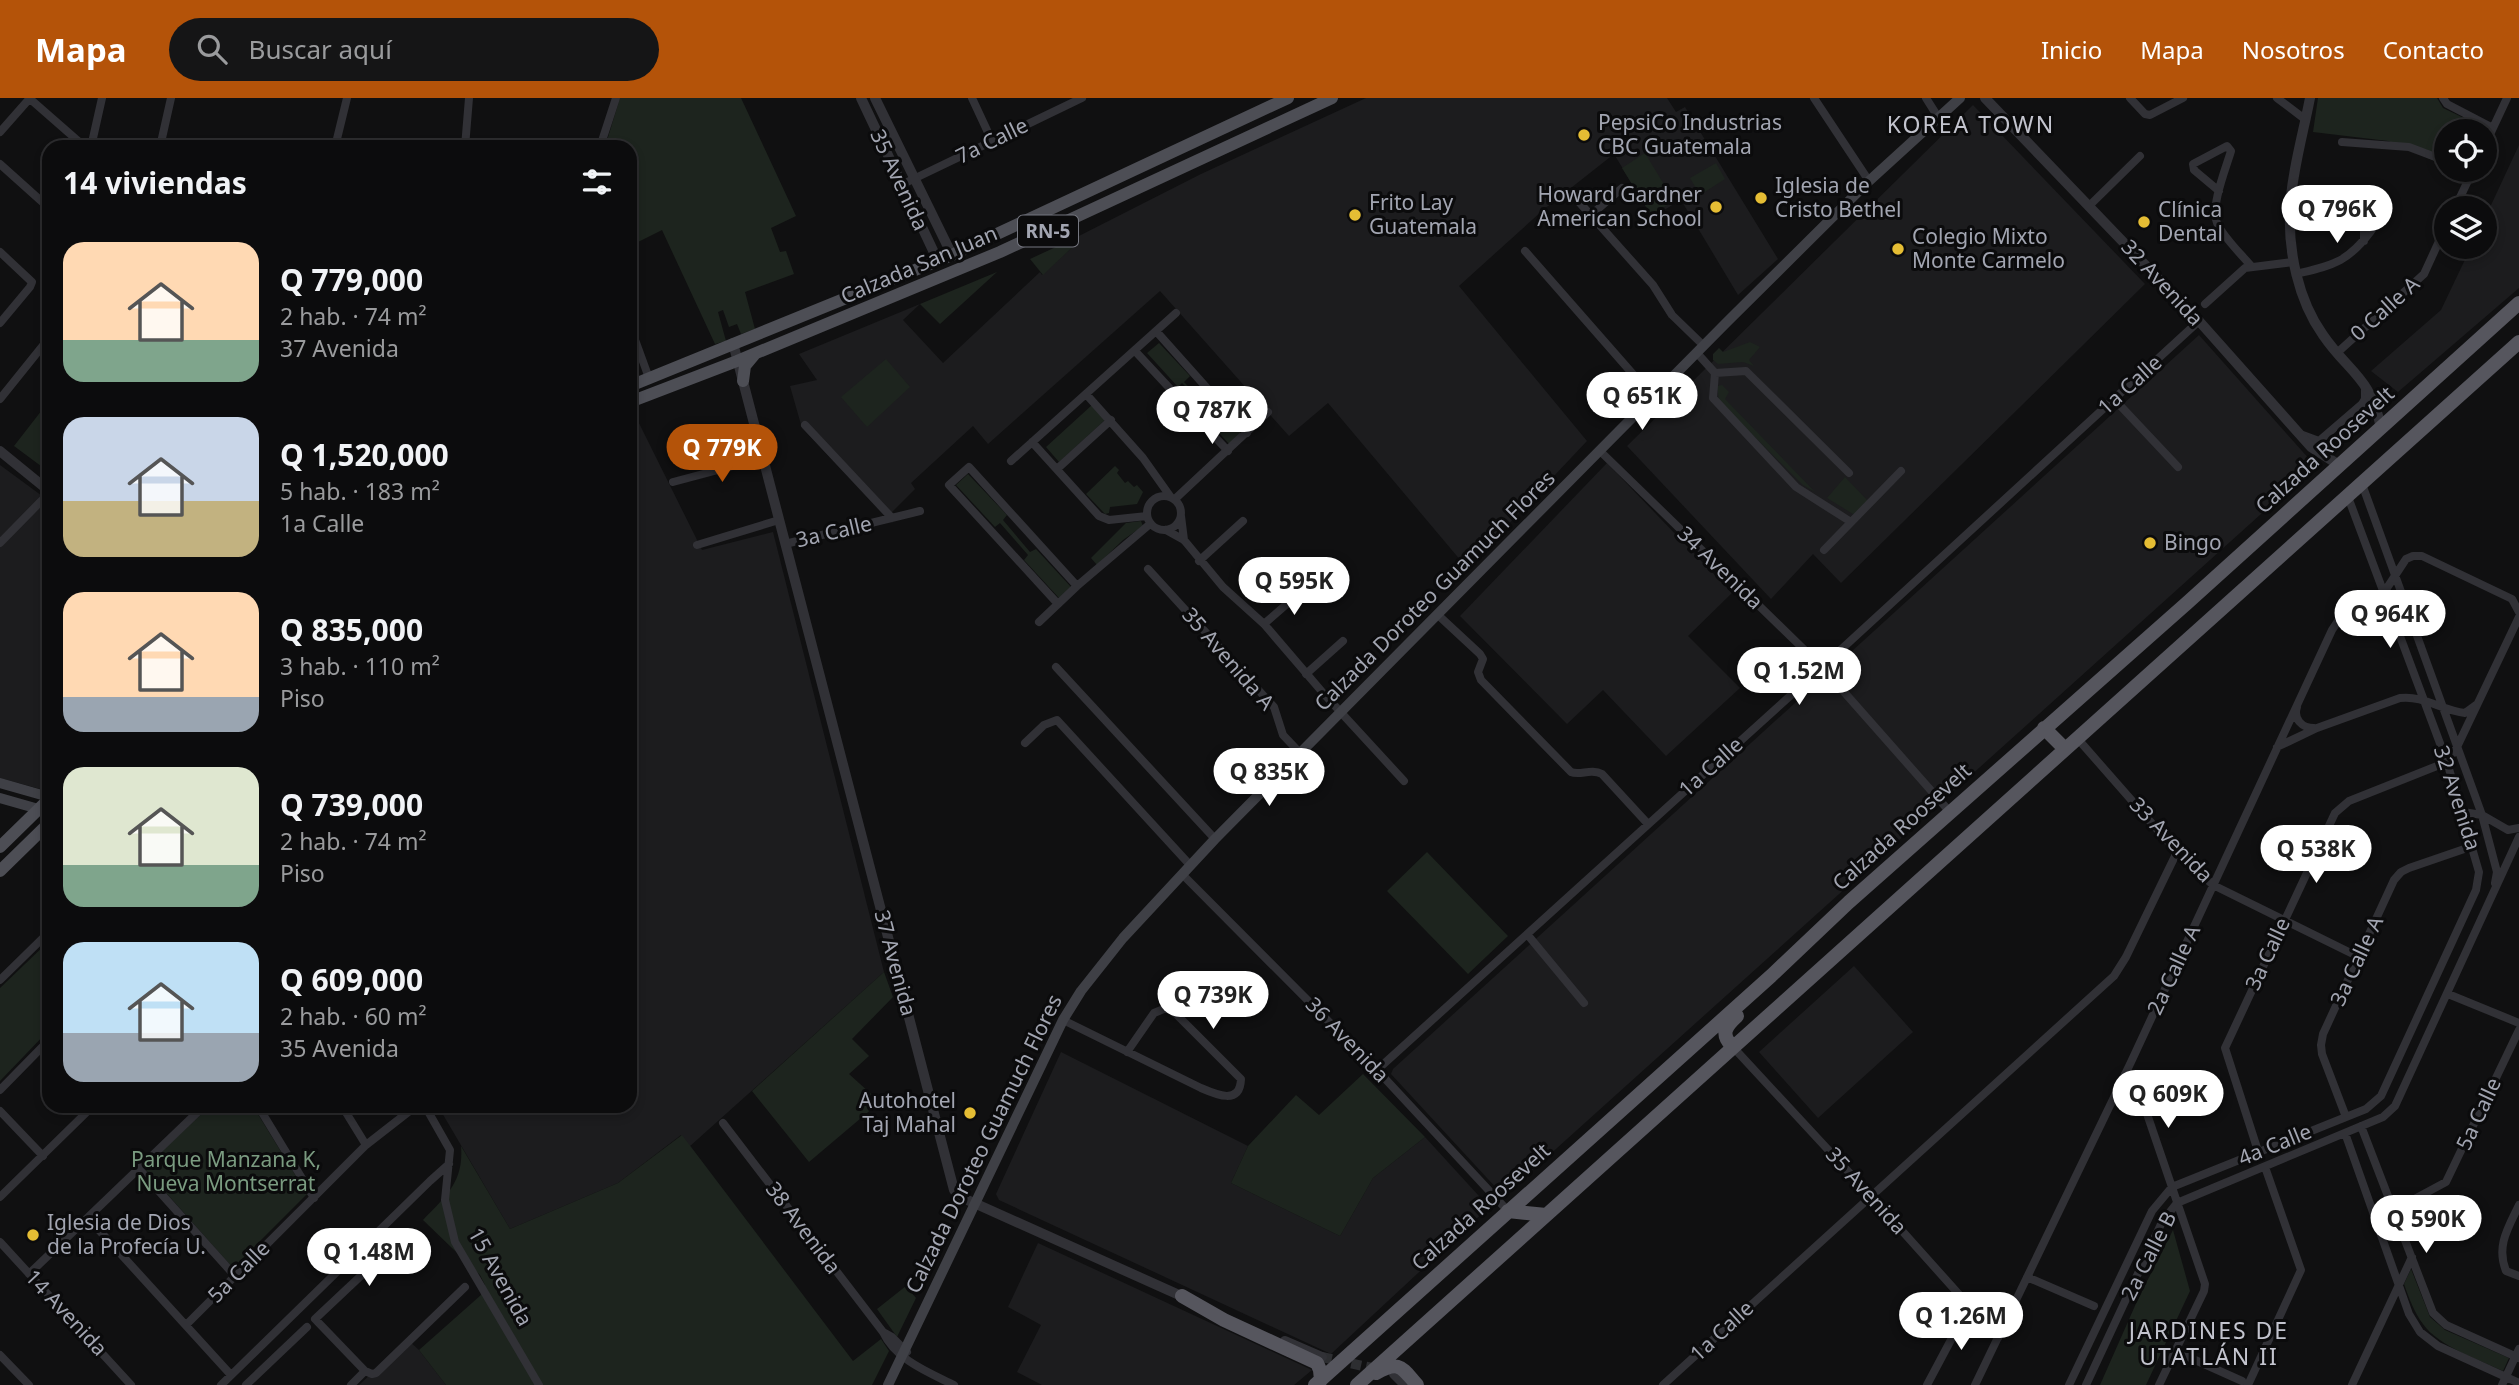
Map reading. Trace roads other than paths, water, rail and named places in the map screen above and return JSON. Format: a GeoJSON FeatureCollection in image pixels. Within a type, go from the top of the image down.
{"type":"FeatureCollection","features":[{"type":"Feature","properties":{"kind":"highway","name":"Calzada Roosevelt"},"geometry":{"type":"LineString","coordinates":[[1318,1382],[2519,303]]}},
{"type":"Feature","properties":{"kind":"highway"},"geometry":{"type":"LineString","coordinates":[[1360,1382],[2515,347]]}},
{"type":"Feature","properties":{"kind":"highway"},"geometry":{"type":"LineString","coordinates":[[2044,728],[2065,749]]}},
{"type":"Feature","properties":{"kind":"highway"},"geometry":{"type":"LineString","coordinates":[[1732,1046],[1725,1038],[1726,1028],[1745,1009],[1752,991]]}},
{"type":"Feature","properties":{"kind":"highway"},"geometry":{"type":"LineString","coordinates":[[1508,1211],[1546,1215]]}},
{"type":"Feature","properties":{"kind":"highway"},"geometry":{"type":"LineString","coordinates":[[1182,1296],[1224,1320],[1317,1363],[1320,1370],[1318,1382]]}},
{"type":"Feature","properties":{"kind":"highway"},"geometry":{"type":"LineString","coordinates":[[1360,1382],[1395,1365],[1417,1385]]}},
{"type":"Feature","properties":{"kind":"main road","name":"Calzada San Juan"},"geometry":{"type":"LineString","coordinates":[[637,383],[952,255],[1288,98]]}},
{"type":"Feature","properties":{"kind":"main road","name":"Calzada San Juan"},"geometry":{"type":"LineString","coordinates":[[637,399],[1012,247],[1332,98]]}},
{"type":"Feature","properties":{"kind":"main road","name":"Calzada Doroteo Guamuch Flores"},"geometry":{"type":"LineString","coordinates":[[888,1385],[1063,1020],[1081,991],[1123,938],[1215,839],[1653,397],[1869,181],[1960,98]]}},
{"type":"Feature","properties":{"kind":"main road"},"geometry":{"type":"LineString","coordinates":[[743,381],[745,366],[757,351]]}},
{"type":"Feature","properties":{"kind":"main road"},"geometry":{"type":"LineString","coordinates":[[0,783],[42,796]]}},
{"type":"Feature","properties":{"kind":"main road"},"geometry":{"type":"LineString","coordinates":[[0,798],[42,810]]}},
{"type":"Feature","properties":{"kind":"main road"},"geometry":{"type":"LineString","coordinates":[[0,848],[42,813]]}},
{"type":"Feature","properties":{"kind":"main road"},"geometry":{"type":"LineString","coordinates":[[0,871],[42,830]]}},
{"type":"Feature","properties":{"kind":"street"},"geometry":{"type":"LineString","coordinates":[[0,132],[30,98],[77,140]]}},
{"type":"Feature","properties":{"kind":"street"},"geometry":{"type":"LineString","coordinates":[[93,140],[102,98]]}},
{"type":"Feature","properties":{"kind":"street"},"geometry":{"type":"LineString","coordinates":[[162,140],[172,98]]}},
{"type":"Feature","properties":{"kind":"street"},"geometry":{"type":"LineString","coordinates":[[337,140],[347,98]]}},
{"type":"Feature","properties":{"kind":"street"},"geometry":{"type":"LineString","coordinates":[[465,140],[468,98]]}},
{"type":"Feature","properties":{"kind":"street"},"geometry":{"type":"LineString","coordinates":[[602,140],[616,98]]}},
{"type":"Feature","properties":{"kind":"street","name":"35 Avenida"},"geometry":{"type":"LineString","coordinates":[[861,98],[938,261]]}},
{"type":"Feature","properties":{"kind":"street","name":"35 Avenida"},"geometry":{"type":"LineString","coordinates":[[875,98],[952,255]]}},
{"type":"Feature","properties":{"kind":"street"},"geometry":{"type":"LineString","coordinates":[[972,98],[992,141]]}},
{"type":"Feature","properties":{"kind":"street","name":"7a Calle"},"geometry":{"type":"LineString","coordinates":[[901,185],[1082,98]]}},
{"type":"Feature","properties":{"kind":"street"},"geometry":{"type":"LineString","coordinates":[[1814,98],[1869,181]]}},
{"type":"Feature","properties":{"kind":"street"},"geometry":{"type":"LineString","coordinates":[[1926,98],[1938,117]]}},
{"type":"Feature","properties":{"kind":"street","name":"32 Avenida"},"geometry":{"type":"LineString","coordinates":[[1985,98],[2199,321],[2311,447],[2339,465]]}},
{"type":"Feature","properties":{"kind":"street"},"geometry":{"type":"LineString","coordinates":[[2130,98],[2145,114],[2150,115],[2183,98]]}},
{"type":"Feature","properties":{"kind":"street"},"geometry":{"type":"LineString","coordinates":[[2277,98],[2306,120]]}},
{"type":"Feature","properties":{"kind":"street"},"geometry":{"type":"LineString","coordinates":[[2311,98],[2290,208],[2293,262],[2310,313],[2323,336],[2365,383],[2377,407],[2381,428]]}},
{"type":"Feature","properties":{"kind":"street"},"geometry":{"type":"LineString","coordinates":[[2443,98],[2447,104],[2476,119]]}},
{"type":"Feature","properties":{"kind":"street"},"geometry":{"type":"LineString","coordinates":[[2497,119],[2507,98]]}},
{"type":"Feature","properties":{"kind":"street"},"geometry":{"type":"LineString","coordinates":[[2342,142],[2409,147],[2434,156]]}},
{"type":"Feature","properties":{"kind":"street"},"geometry":{"type":"LineString","coordinates":[[2219,191],[2194,170],[2193,164],[2227,146],[2231,151],[2219,191],[2217,223],[2252,267]]}},
{"type":"Feature","properties":{"kind":"street"},"geometry":{"type":"LineString","coordinates":[[2088,206],[2140,156]]}},
{"type":"Feature","properties":{"kind":"street"},"geometry":{"type":"LineString","coordinates":[[0,164],[42,202]]}},
{"type":"Feature","properties":{"kind":"street"},"geometry":{"type":"LineString","coordinates":[[1591,215],[1622,188]]}},
{"type":"Feature","properties":{"kind":"street"},"geometry":{"type":"LineString","coordinates":[[1571,193],[1653,285],[1672,315],[1701,349],[1715,373],[1713,398],[1796,487],[1852,522]]}},
{"type":"Feature","properties":{"kind":"street"},"geometry":{"type":"LineString","coordinates":[[2296,274],[2326,266],[2360,247],[2364,241],[2383,212],[2364,217],[2364,241]]}},
{"type":"Feature","properties":{"kind":"street"},"geometry":{"type":"LineString","coordinates":[[1525,251],[1653,397]]}},
{"type":"Feature","properties":{"kind":"street"},"geometry":{"type":"LineString","coordinates":[[0,252],[32,282],[0,323]]}},
{"type":"Feature","properties":{"kind":"street","name":"0 Calle A"},"geometry":{"type":"LineString","coordinates":[[2338,352],[2424,274],[2434,252]]}},
{"type":"Feature","properties":{"kind":"street"},"geometry":{"type":"LineString","coordinates":[[2205,304],[2245,268],[2293,262]]}},
{"type":"Feature","properties":{"kind":"street"},"geometry":{"type":"LineString","coordinates":[[1012,461],[1176,313]]}},
{"type":"Feature","properties":{"kind":"street","name":"1a Calle"},"geometry":{"type":"LineString","coordinates":[[1377,1070],[2199,321]]}},
{"type":"Feature","properties":{"kind":"street"},"geometry":{"type":"LineString","coordinates":[[1156,331],[1247,433]]}},
{"type":"Feature","properties":{"kind":"street","name":"37 Avenida"},"geometry":{"type":"LineString","coordinates":[[733,343],[954,1190],[958,1195],[975,1203],[1322,1357]]}},
{"type":"Feature","properties":{"kind":"street"},"geometry":{"type":"LineString","coordinates":[[637,345],[649,378]]}},
{"type":"Feature","properties":{"kind":"street"},"geometry":{"type":"LineString","coordinates":[[0,399],[42,347]]}},
{"type":"Feature","properties":{"kind":"street"},"geometry":{"type":"LineString","coordinates":[[1135,351],[1228,451]]}},
{"type":"Feature","properties":{"kind":"street"},"geometry":{"type":"LineString","coordinates":[[1715,373],[1746,371],[1849,473]]}},
{"type":"Feature","properties":{"kind":"street"},"geometry":{"type":"LineString","coordinates":[[2300,434],[2319,441],[2362,404],[2365,399],[2365,383]]}},
{"type":"Feature","properties":{"kind":"street"},"geometry":{"type":"LineString","coordinates":[[1086,394],[1111,420],[1179,504],[1184,540]]}},
{"type":"Feature","properties":{"kind":"street"},"geometry":{"type":"LineString","coordinates":[[2114,399],[2178,467]]}},
{"type":"Feature","properties":{"kind":"street"},"geometry":{"type":"LineString","coordinates":[[1173,498],[1268,412]]}},
{"type":"Feature","properties":{"kind":"street"},"geometry":{"type":"LineString","coordinates":[[1057,469],[1111,420]]}},
{"type":"Feature","properties":{"kind":"street"},"geometry":{"type":"LineString","coordinates":[[805,425],[888,519]]}},
{"type":"Feature","properties":{"kind":"street"},"geometry":{"type":"LineString","coordinates":[[1032,442],[1099,516],[1109,520],[1149,520],[1157,529],[1166,530],[1184,540],[1199,561],[1264,624],[1404,781]]}},
{"type":"Feature","properties":{"kind":"street"},"geometry":{"type":"LineString","coordinates":[[0,451],[42,486]]}},
{"type":"Feature","properties":{"kind":"street","name":"34 Avenida"},"geometry":{"type":"LineString","coordinates":[[1601,452],[1822,667],[1950,812]]}},
{"type":"Feature","properties":{"kind":"street"},"geometry":{"type":"LineString","coordinates":[[673,482],[763,458]]}},
{"type":"Feature","properties":{"kind":"street"},"geometry":{"type":"LineString","coordinates":[[1058,604],[949,485],[969,467],[1077,586]]}},
{"type":"Feature","properties":{"kind":"street"},"geometry":{"type":"LineString","coordinates":[[1824,550],[1901,471]]}},
{"type":"Feature","properties":{"kind":"street","name":"32 Avenida"},"geometry":{"type":"LineString","coordinates":[[2362,484],[2482,815],[2497,872],[2492,897]]}},
{"type":"Feature","properties":{"kind":"street"},"geometry":{"type":"LineString","coordinates":[[1039,621],[1149,520],[1151,501],[1160,495],[1173,498]]}},
{"type":"Feature","properties":{"kind":"street","name":"32 Avenida"},"geometry":{"type":"LineString","coordinates":[[2348,496],[2385,591],[2463,812],[2479,872],[2471,899]]}},
{"type":"Feature","properties":{"kind":"street"},"geometry":{"type":"LineString","coordinates":[[0,543],[42,499]]}},
{"type":"Feature","properties":{"kind":"street","name":"3a Calle"},"geometry":{"type":"LineString","coordinates":[[785,544],[920,511]]}},
{"type":"Feature","properties":{"kind":"street"},"geometry":{"type":"LineString","coordinates":[[1166,530],[1176,525],[1181,516]]}},
{"type":"Feature","properties":{"kind":"street"},"geometry":{"type":"LineString","coordinates":[[697,545],[779,520]]}},
{"type":"Feature","properties":{"kind":"street"},"geometry":{"type":"LineString","coordinates":[[1199,561],[1242,522]]}},
{"type":"Feature","properties":{"kind":"street","name":"2a Calle A"},"geometry":{"type":"LineString","coordinates":[[1975,1385],[2125,1074],[2332,630],[2344,612],[2385,591],[2406,559],[2413,556],[2422,556],[2516,598]]}},
{"type":"Feature","properties":{"kind":"street","name":"35 Avenida A"},"geometry":{"type":"LineString","coordinates":[[1149,569],[1274,707],[1283,735],[1301,754]]}},
{"type":"Feature","properties":{"kind":"street"},"geometry":{"type":"LineString","coordinates":[[1264,624],[1304,589]]}},
{"type":"Feature","properties":{"kind":"street"},"geometry":{"type":"LineString","coordinates":[[2516,598],[2519,612]]}},
{"type":"Feature","properties":{"kind":"street"},"geometry":{"type":"LineString","coordinates":[[1438,615],[1480,654],[1483,659],[1478,672],[1481,680],[1571,772],[1576,774],[1597,771],[1602,774],[1648,824]]}},
{"type":"Feature","properties":{"kind":"street"},"geometry":{"type":"LineString","coordinates":[[2447,762],[2457,747],[2519,617]]}},
{"type":"Feature","properties":{"kind":"street"},"geometry":{"type":"LineString","coordinates":[[1306,674],[1343,641]]}},
{"type":"Feature","properties":{"kind":"street"},"geometry":{"type":"LineString","coordinates":[[1056,667],[1215,839]]}},
{"type":"Feature","properties":{"kind":"street"},"geometry":{"type":"LineString","coordinates":[[2277,747],[2317,728],[2400,698],[2411,696],[2422,699]]}},
{"type":"Feature","properties":{"kind":"street","name":"32 Avenida"},"geometry":{"type":"LineString","coordinates":[[2422,699],[2465,713],[2478,704]]}},
{"type":"Feature","properties":{"kind":"street"},"geometry":{"type":"LineString","coordinates":[[2298,702],[2295,712],[2299,722],[2307,728],[2317,728]]}},
{"type":"Feature","properties":{"kind":"street","name":"36 Avenida"},"geometry":{"type":"LineString","coordinates":[[1025,743],[1044,725],[1057,720],[1186,870],[1508,1211]]}},
{"type":"Feature","properties":{"kind":"street","name":"33 Avenida"},"geometry":{"type":"LineString","coordinates":[[2077,738],[2177,852],[2213,885],[2358,957]]}},
{"type":"Feature","properties":{"kind":"street","name":"3a Calle"},"geometry":{"type":"LineString","coordinates":[[2258,1151],[2226,1056],[2227,1040],[2334,813],[2349,801],[2447,762]]}},
{"type":"Feature","properties":{"kind":"street"},"geometry":{"type":"LineString","coordinates":[[2463,812],[2482,815],[2508,830],[2519,828]]}},
{"type":"Feature","properties":{"kind":"street","name":"4a Calle"},"geometry":{"type":"LineString","coordinates":[[2177,1203],[2383,1117],[2395,1106],[2519,837]]}},
{"type":"Feature","properties":{"kind":"street","name":"3a Calle A"},"geometry":{"type":"LineString","coordinates":[[2346,1117],[2320,1045],[2394,880],[2401,872],[2473,846]]}},
{"type":"Feature","properties":{"kind":"street","name":"1a Calle"},"geometry":{"type":"LineString","coordinates":[[1663,1385],[2114,976],[2177,852]]}},
{"type":"Feature","properties":{"kind":"street","name":"4a Calle"},"geometry":{"type":"LineString","coordinates":[[2069,1385],[2152,1211],[2172,1187],[2366,1109],[2381,1096],[2471,899]]}},
{"type":"Feature","properties":{"kind":"street"},"geometry":{"type":"LineString","coordinates":[[2461,922],[2477,929]]}},
{"type":"Feature","properties":{"kind":"street"},"geometry":{"type":"LineString","coordinates":[[1527,934],[1584,1003]]}},
{"type":"Feature","properties":{"kind":"street"},"geometry":{"type":"LineString","coordinates":[[0,980],[42,939]]}},
{"type":"Feature","properties":{"kind":"street"},"geometry":{"type":"LineString","coordinates":[[2448,994],[2519,1023]]}},
{"type":"Feature","properties":{"kind":"street"},"geometry":{"type":"LineString","coordinates":[[1063,1020],[1127,1052],[1219,1096],[1229,1097],[1236,1094],[1241,1087],[1241,1079],[1174,1012],[1166,1008],[1154,1013],[1127,1052]]}},
{"type":"Feature","properties":{"kind":"street","name":"5a Calle"},"geometry":{"type":"LineString","coordinates":[[2394,1210],[2446,1182],[2519,1030]]}},
{"type":"Feature","properties":{"kind":"street","name":"35 Avenida"},"geometry":{"type":"LineString","coordinates":[[1732,1046],[1998,1338]]}},
{"type":"Feature","properties":{"kind":"street"},"geometry":{"type":"LineString","coordinates":[[0,1090],[42,1047]]}},
{"type":"Feature","properties":{"kind":"street"},"geometry":{"type":"LineString","coordinates":[[2125,1074],[2145,1108],[2205,1284],[2159,1385]]}},
{"type":"Feature","properties":{"kind":"street"},"geometry":{"type":"LineString","coordinates":[[2385,1089],[2400,1096]]}},
{"type":"Feature","properties":{"kind":"street"},"geometry":{"type":"LineString","coordinates":[[0,1111],[43,1156]]}},
{"type":"Feature","properties":{"kind":"street"},"geometry":{"type":"LineString","coordinates":[[0,1196],[86,1113]]}},
{"type":"Feature","properties":{"kind":"street"},"geometry":{"type":"LineString","coordinates":[[29,1274],[197,1113]]}},
{"type":"Feature","properties":{"kind":"street"},"geometry":{"type":"LineString","coordinates":[[262,1113],[314,1198]]}},
{"type":"Feature","properties":{"kind":"street"},"geometry":{"type":"LineString","coordinates":[[346,1113],[366,1145]]}},
{"type":"Feature","properties":{"kind":"street","name":"5a Calle"},"geometry":{"type":"LineString","coordinates":[[187,1325],[366,1145],[407,1113]]}},
{"type":"Feature","properties":{"kind":"street","name":"15 Avenida"},"geometry":{"type":"LineString","coordinates":[[429,1113],[449,1144],[445,1200],[455,1242],[539,1385]]}},
{"type":"Feature","properties":{"kind":"street","name":"38 Avenida"},"geometry":{"type":"LineString","coordinates":[[723,1123],[888,1342],[903,1353]]}},
{"type":"Feature","properties":{"kind":"street"},"geometry":{"type":"LineString","coordinates":[[2361,1126],[2433,1313],[2440,1320],[2518,1354],[2504,1381]]}},
{"type":"Feature","properties":{"kind":"street"},"geometry":{"type":"LineString","coordinates":[[2345,1133],[2409,1314],[2420,1332],[2438,1346],[2504,1381],[2519,1383]]}},
{"type":"Feature","properties":{"kind":"street"},"geometry":{"type":"LineString","coordinates":[[2299,1136],[2304,1151]]}},
{"type":"Feature","properties":{"kind":"street"},"geometry":{"type":"LineString","coordinates":[[221,1385],[449,1164]]}},
{"type":"Feature","properties":{"kind":"street"},"geometry":{"type":"LineString","coordinates":[[2220,1167],[2226,1183]]}},
{"type":"Feature","properties":{"kind":"street"},"geometry":{"type":"LineString","coordinates":[[2175,1351],[2248,1384],[2300,1276],[2299,1264],[2265,1167]]}},
{"type":"Feature","properties":{"kind":"street"},"geometry":{"type":"LineString","coordinates":[[139,1169],[235,1276]]}},
{"type":"Feature","properties":{"kind":"street","name":"2a Calle B"},"geometry":{"type":"LineString","coordinates":[[2087,1385],[2162,1222],[2177,1203]]}},
{"type":"Feature","properties":{"kind":"street"},"geometry":{"type":"LineString","coordinates":[[2519,1205],[2502,1241],[2501,1258],[2506,1271],[2519,1276]]}},
{"type":"Feature","properties":{"kind":"street"},"geometry":{"type":"LineString","coordinates":[[88,1218],[231,1376]]}},
{"type":"Feature","properties":{"kind":"street"},"geometry":{"type":"LineString","coordinates":[[2381,1235],[2399,1225]]}},
{"type":"Feature","properties":{"kind":"street"},"geometry":{"type":"LineString","coordinates":[[400,1239],[315,1319],[369,1374],[376,1373],[465,1287]]}},
{"type":"Feature","properties":{"kind":"street","name":"14 Avenida"},"geometry":{"type":"LineString","coordinates":[[0,1242],[127,1383]]}},
{"type":"Feature","properties":{"kind":"street"},"geometry":{"type":"LineString","coordinates":[[2352,1385],[2412,1257]]}},
{"type":"Feature","properties":{"kind":"street"},"geometry":{"type":"LineString","coordinates":[[2027,1277],[2094,1306]]}},
{"type":"Feature","properties":{"kind":"street"},"geometry":{"type":"LineString","coordinates":[[1927,1385],[1969,1306]]}},
{"type":"Feature","properties":{"kind":"street"},"geometry":{"type":"LineString","coordinates":[[2105,1310],[2118,1316]]}},
{"type":"Feature","properties":{"kind":"street"},"geometry":{"type":"LineString","coordinates":[[246,1385],[307,1327]]}},
{"type":"Feature","properties":{"kind":"street"},"geometry":{"type":"LineString","coordinates":[[903,1353],[954,1385]]}},
{"type":"Feature","properties":{"kind":"street"},"geometry":{"type":"LineString","coordinates":[[0,1355],[29,1385]]}},
{"type":"Feature","properties":{"kind":"street"},"geometry":{"type":"LineString","coordinates":[[351,1385],[365,1371]]}},
{"type":"Feature","properties":{"kind":"street"},"geometry":{"type":"LineString","coordinates":[[1394,1374],[1405,1385]]}},
{"type":"Feature","properties":{"kind":"tunnel"},"geometry":{"type":"LineString","coordinates":[[1322,1357],[1377,1369]]}},
{"type":"Feature","properties":{"kind":"place","name":"PepsiCo Industrias CBC Guatemala"},"geometry":{"type":"Point","coordinates":[1584,135]}},
{"type":"Feature","properties":{"kind":"place","name":"Iglesia de Cristo Bethel"},"geometry":{"type":"Point","coordinates":[1761,198]}},
{"type":"Feature","properties":{"kind":"place","name":"Howard Gardner American School"},"geometry":{"type":"Point","coordinates":[1716,207]}},
{"type":"Feature","properties":{"kind":"place","name":"Frito Lay Guatemala"},"geometry":{"type":"Point","coordinates":[1355,215]}},
{"type":"Feature","properties":{"kind":"place","name":"Clínica Dental"},"geometry":{"type":"Point","coordinates":[2144,222]}},
{"type":"Feature","properties":{"kind":"place","name":"Colegio Mixto Monte Carmelo"},"geometry":{"type":"Point","coordinates":[1898,249]}},
{"type":"Feature","properties":{"kind":"place","name":"Bingo"},"geometry":{"type":"Point","coordinates":[2150,543]}},
{"type":"Feature","properties":{"kind":"place","name":"Autohotel Taj Mahal"},"geometry":{"type":"Point","coordinates":[970,1113]}},
{"type":"Feature","properties":{"kind":"place","name":"Iglesia de Dios de la Profecía U."},"geometry":{"type":"Point","coordinates":[33,1235]}},
{"type":"Feature","properties":{"kind":"district","name":"KOREA TOWN"},"geometry":{"type":"Point","coordinates":[1971,125]}},
{"type":"Feature","properties":{"kind":"district","name":"JARDINES DE UTATLÁN II"},"geometry":{"type":"Point","coordinates":[2209,1344]}},
{"type":"Feature","properties":{"kind":"park label","name":"Parque Manzana K, Nueva Montserrat"},"geometry":{"type":"Point","coordinates":[226,1172]}}]}
